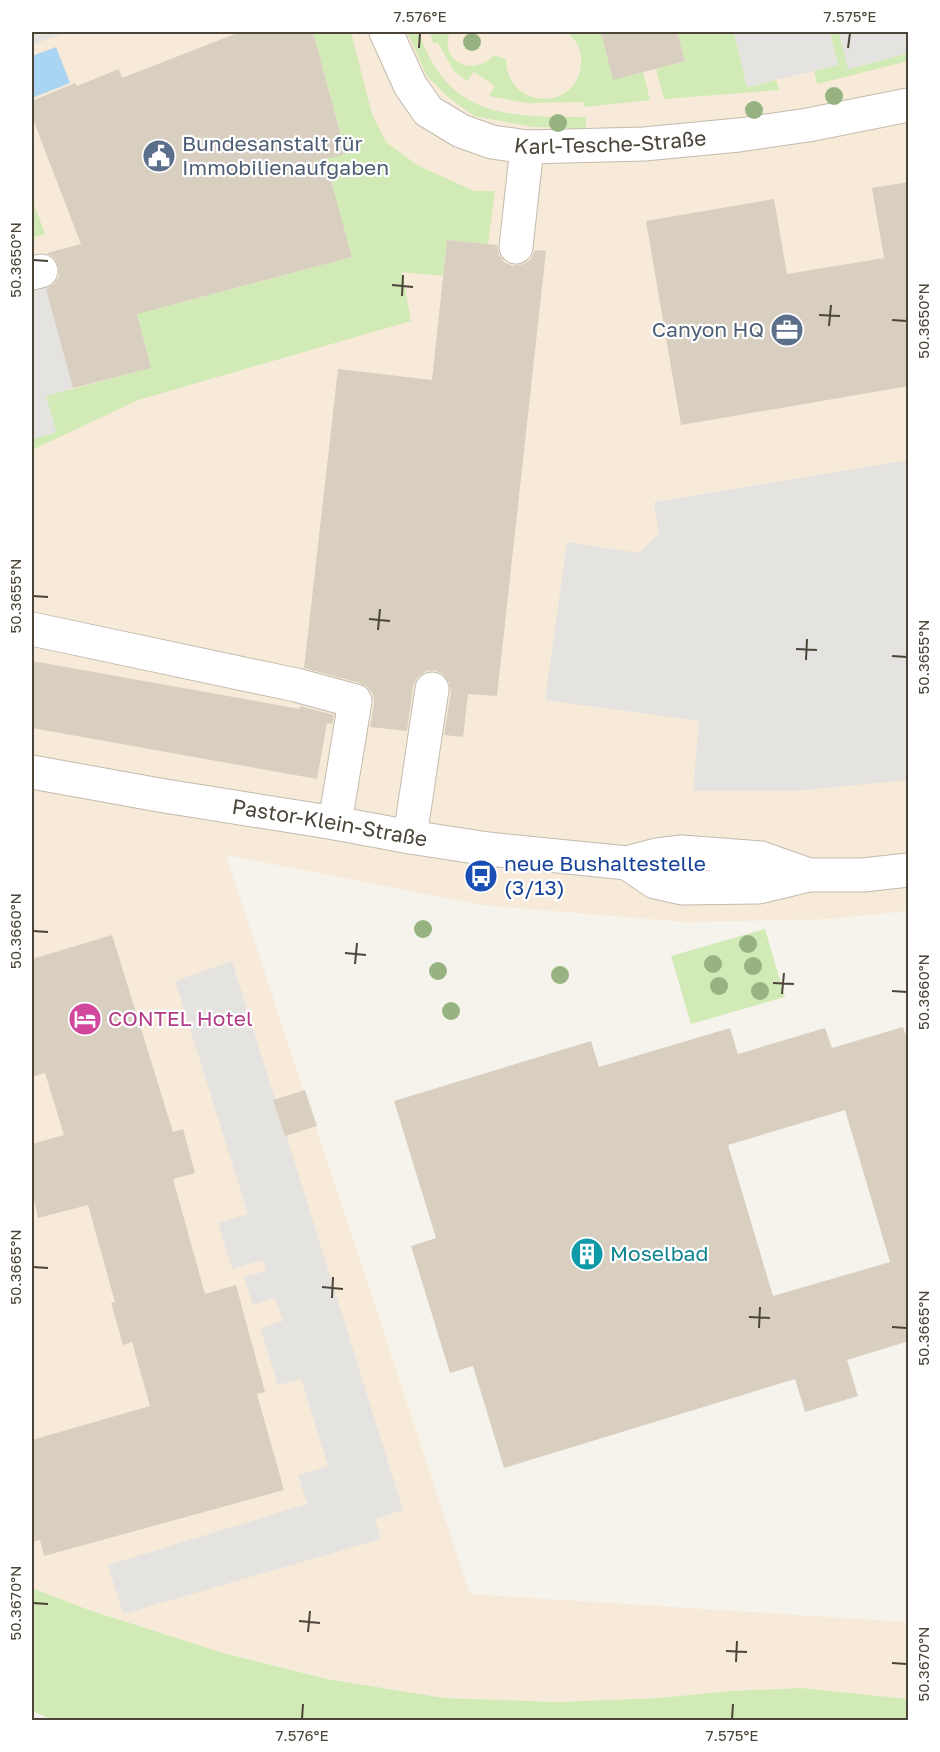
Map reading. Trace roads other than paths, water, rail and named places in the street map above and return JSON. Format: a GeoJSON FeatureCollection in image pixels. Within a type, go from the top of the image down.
{"type":"FeatureCollection","features":[{"type":"Feature","properties":{"kind":"street","name":"Karl-Tesche-Straße"},"geometry":{"type":"LineString","coordinates":[[386,32],[410,85],[428,111],[460,131],[492,142],[527,147],[644,144],[738,135],[808,125],[902,104]]}},
{"type":"Feature","properties":{"kind":"street"},"geometry":{"type":"LineString","coordinates":[[516,248],[527,147]]}},
{"type":"Feature","properties":{"kind":"street"},"geometry":{"type":"LineString","coordinates":[[32,629],[296,685],[355,701],[335,823]]}},
{"type":"Feature","properties":{"kind":"street"},"geometry":{"type":"LineString","coordinates":[[410,837],[432,689]]}},
{"type":"Feature","properties":{"kind":"street","name":"Pastor-Klein-Straße"},"geometry":{"type":"LineString","coordinates":[[32,772],[488,849],[627,863],[655,882],[682,888],[759,887],[809,875],[863,875],[909,870]]}},
{"type":"Feature","properties":{"kind":"water"},"geometry":{"type":"Polygon","coordinates":[[[56,47],[70,83],[32,98],[32,56],[56,47]]]}},
{"type":"Feature","properties":{"kind":"place","name":"Bundesanstalt für Immobilienaufgaben"},"geometry":{"type":"Point","coordinates":[159,156]}},
{"type":"Feature","properties":{"kind":"place","name":"Canyon HQ"},"geometry":{"type":"Point","coordinates":[787,330]}},
{"type":"Feature","properties":{"kind":"place","name":"neue Bushaltestelle (3/13)"},"geometry":{"type":"Point","coordinates":[481,876]}},
{"type":"Feature","properties":{"kind":"place","name":"CONTEL Hotel"},"geometry":{"type":"Point","coordinates":[85,1019]}},
{"type":"Feature","properties":{"kind":"place","name":"Moselbad"},"geometry":{"type":"Point","coordinates":[587,1254]}}]}
